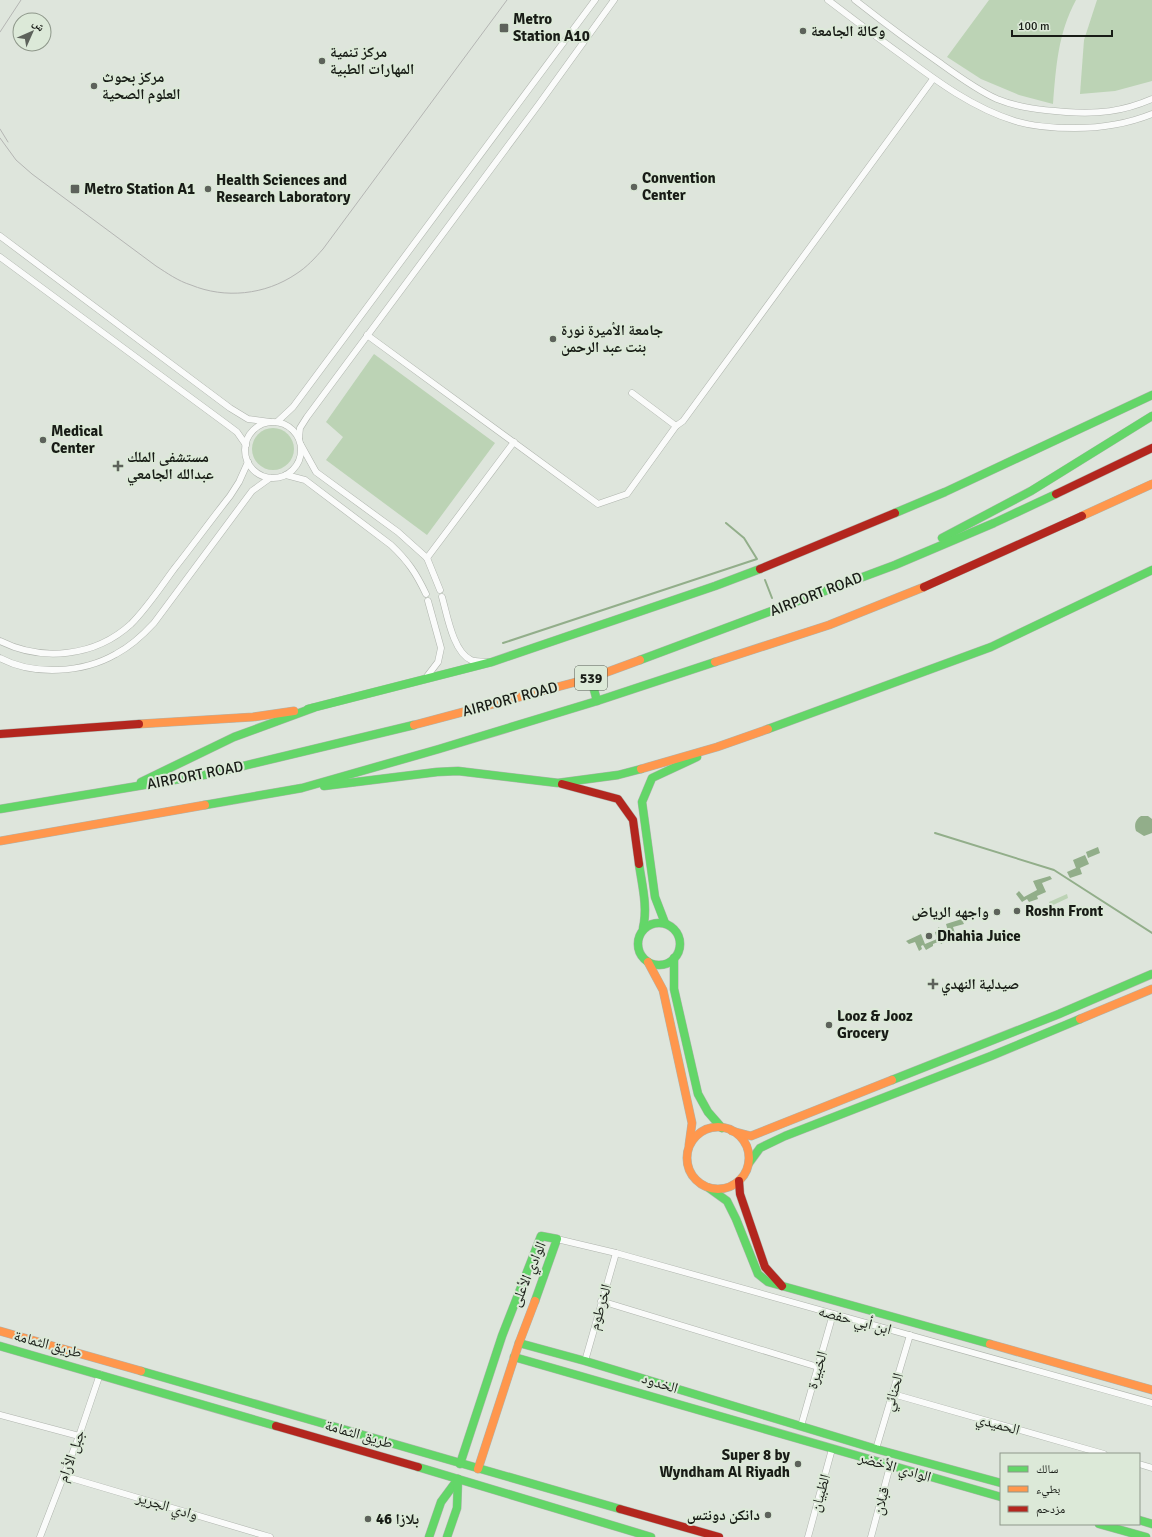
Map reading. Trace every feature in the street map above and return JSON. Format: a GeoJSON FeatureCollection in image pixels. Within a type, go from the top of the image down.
{"type":"FeatureCollection","features":[{"type":"Feature","properties":{"kind":"main road"},"geometry":{"type":"LineString","coordinates":[[0,734],[86,727],[253,717],[313,708],[492,662],[715,586],[778,562],[945,492],[1152,395]]}},
{"type":"Feature","properties":{"kind":"main road"},"geometry":{"type":"LineString","coordinates":[[888,567],[1031,491],[1152,416]]}},
{"type":"Feature","properties":{"kind":"main road","name":"AIRPORT ROAD"},"geometry":{"type":"LineString","coordinates":[[0,809],[210,774],[398,729],[591,678],[888,567],[994,523],[1152,448]]}},
{"type":"Feature","properties":{"kind":"main road","name":"AIRPORT ROAD"},"geometry":{"type":"LineString","coordinates":[[0,841],[302,788],[439,749],[597,701],[829,625],[927,586],[1152,484]]}},
{"type":"Feature","properties":{"kind":"main road"},"geometry":{"type":"LineString","coordinates":[[558,783],[618,775],[717,747],[991,647],[1152,570]]}},
{"type":"Feature","properties":{"kind":"main road"},"geometry":{"type":"LineString","coordinates":[[591,678],[597,701]]}},
{"type":"Feature","properties":{"kind":"main road"},"geometry":{"type":"LineString","coordinates":[[130,787],[234,737],[313,708]]}},
{"type":"Feature","properties":{"kind":"main road"},"geometry":{"type":"LineString","coordinates":[[665,923],[656,897],[642,802],[652,778],[717,747]]}},
{"type":"Feature","properties":{"kind":"main road"},"geometry":{"type":"LineString","coordinates":[[302,788],[458,771],[558,783],[618,799],[633,820],[644,901],[645,919],[637,941],[638,948],[640,954],[648,962],[663,990],[692,1123],[687,1157],[688,1167],[692,1176],[700,1184],[709,1188],[727,1201],[736,1219],[758,1274],[768,1282],[1152,1390]]}},
{"type":"Feature","properties":{"kind":"main road"},"geometry":{"type":"LineString","coordinates":[[643,928],[656,922],[665,923],[675,930],[680,943],[679,950],[674,958],[664,964],[658,965],[648,962]]}},
{"type":"Feature","properties":{"kind":"main road"},"geometry":{"type":"LineString","coordinates":[[674,958],[674,989],[698,1094],[708,1112],[722,1128]]}},
{"type":"Feature","properties":{"kind":"main road"},"geometry":{"type":"LineString","coordinates":[[689,1146],[694,1138],[702,1131],[712,1128],[722,1128],[751,1136],[1059,1014],[1152,974]]}},
{"type":"Feature","properties":{"kind":"main road"},"geometry":{"type":"LineString","coordinates":[[709,1188],[720,1190],[730,1187],[739,1181],[745,1173],[749,1163],[760,1148],[785,1136],[991,1056],[1152,989]]}},
{"type":"Feature","properties":{"kind":"main road"},"geometry":{"type":"LineString","coordinates":[[732,1131],[740,1136],[746,1144],[749,1163]]}},
{"type":"Feature","properties":{"kind":"main road"},"geometry":{"type":"LineString","coordinates":[[739,1181],[740,1194],[766,1267],[783,1286]]}},
{"type":"Feature","properties":{"kind":"main road","name":"الوادي الأعلى"},"geometry":{"type":"LineString","coordinates":[[460,1464],[502,1336],[541,1236],[557,1239],[514,1357],[478,1469]]}},
{"type":"Feature","properties":{"kind":"main road","name":"طريق الثمامة"},"geometry":{"type":"LineString","coordinates":[[0,1331],[718,1537]]}},
{"type":"Feature","properties":{"kind":"main road","name":"الخدود"},"geometry":{"type":"LineString","coordinates":[[519,1343],[585,1361],[801,1426]]}},
{"type":"Feature","properties":{"kind":"main road","name":"طريق الثمامة"},"geometry":{"type":"LineString","coordinates":[[0,1346],[458,1479],[651,1537]]}},
{"type":"Feature","properties":{"kind":"main road","name":"الخدود"},"geometry":{"type":"LineString","coordinates":[[514,1357],[790,1437]]}},
{"type":"Feature","properties":{"kind":"main road","name":"الوادي الأخضر"},"geometry":{"type":"LineString","coordinates":[[801,1426],[876,1449],[1000,1483]]}},
{"type":"Feature","properties":{"kind":"main road","name":"الوادي الأخضر"},"geometry":{"type":"LineString","coordinates":[[790,1437],[1000,1497]]}},
{"type":"Feature","properties":{"kind":"main road"},"geometry":{"type":"LineString","coordinates":[[429,1537],[441,1502],[458,1479]]}},
{"type":"Feature","properties":{"kind":"main road"},"geometry":{"type":"LineString","coordinates":[[446,1537],[457,1508],[458,1479]]}},
{"type":"Feature","properties":{"kind":"main road"},"geometry":{"type":"LineString","coordinates":[[1140,1520],[1152,1524]]}},
{"type":"Feature","properties":{"kind":"main road"},"geometry":{"type":"LineString","coordinates":[[1104,1525],[1146,1537]]}},
{"type":"Feature","properties":{"kind":"street"},"geometry":{"type":"LineString","coordinates":[[277,422],[293,407],[595,0]]}},
{"type":"Feature","properties":{"kind":"street"},"geometry":{"type":"LineString","coordinates":[[298,438],[300,428],[307,417],[539,104],[614,0]]}},
{"type":"Feature","properties":{"kind":"street"},"geometry":{"type":"LineString","coordinates":[[828,0],[933,78],[962,97],[990,111],[1015,121],[1040,126],[1097,128],[1120,124],[1152,114]]}},
{"type":"Feature","properties":{"kind":"street"},"geometry":{"type":"LineString","coordinates":[[854,0],[912,44],[973,86],[997,98],[1044,111],[1087,113],[1113,111],[1139,105],[1152,99]]}},
{"type":"Feature","properties":{"kind":"street"},"geometry":{"type":"LineString","coordinates":[[367,335],[598,504],[627,494],[933,78]]}},
{"type":"Feature","properties":{"kind":"street"},"geometry":{"type":"LineString","coordinates":[[0,236],[230,408],[248,419],[277,422],[286,425],[293,430],[316,472],[398,532],[427,558],[440,590]]}},
{"type":"Feature","properties":{"kind":"street"},"geometry":{"type":"LineString","coordinates":[[0,257],[237,432],[246,445]]}},
{"type":"Feature","properties":{"kind":"street"},"geometry":{"type":"LineString","coordinates":[[632,393],[676,426]]}},
{"type":"Feature","properties":{"kind":"street"},"geometry":{"type":"LineString","coordinates":[[270,422],[261,424],[254,429],[249,436],[246,445],[248,462],[253,469],[261,475],[270,478],[278,477],[286,475],[293,470],[301,454],[301,445]]}},
{"type":"Feature","properties":{"kind":"street"},"geometry":{"type":"LineString","coordinates":[[427,558],[514,442]]}},
{"type":"Feature","properties":{"kind":"street"},"geometry":{"type":"LineString","coordinates":[[0,641],[23,650],[48,654],[60,654],[89,648],[120,632],[142,612],[230,496],[239,482],[248,462]]}},
{"type":"Feature","properties":{"kind":"street"},"geometry":{"type":"LineString","coordinates":[[286,475],[305,480],[391,546],[401,555],[416,574],[426,594]]}},
{"type":"Feature","properties":{"kind":"street"},"geometry":{"type":"LineString","coordinates":[[0,658],[35,669],[66,669],[97,662],[115,655],[130,645],[154,623],[252,492],[270,478]]}},
{"type":"Feature","properties":{"kind":"street"},"geometry":{"type":"LineString","coordinates":[[442,597],[455,640],[462,653],[471,660],[492,662]]}},
{"type":"Feature","properties":{"kind":"street"},"geometry":{"type":"LineString","coordinates":[[424,680],[438,662],[441,648],[428,601]]}},
{"type":"Feature","properties":{"kind":"street","name":"ابن أبي حفصه"},"geometry":{"type":"LineString","coordinates":[[557,1239],[910,1335],[1152,1403]]}},
{"type":"Feature","properties":{"kind":"street","name":"الخرطوم"},"geometry":{"type":"LineString","coordinates":[[585,1361],[601,1301],[616,1254]]}},
{"type":"Feature","properties":{"kind":"street"},"geometry":{"type":"LineString","coordinates":[[601,1301],[818,1367]]}},
{"type":"Feature","properties":{"kind":"street","name":"الخبيرة"},"geometry":{"type":"LineString","coordinates":[[801,1426],[833,1314]]}},
{"type":"Feature","properties":{"kind":"street","name":"الحنائي"},"geometry":{"type":"LineString","coordinates":[[876,1449],[910,1335]]}},
{"type":"Feature","properties":{"kind":"street","name":"جبل الأرام"},"geometry":{"type":"LineString","coordinates":[[40,1537],[79,1436],[100,1374]]}},
{"type":"Feature","properties":{"kind":"street","name":"الحميدي"},"geometry":{"type":"LineString","coordinates":[[893,1394],[1100,1453]]}},
{"type":"Feature","properties":{"kind":"street"},"geometry":{"type":"LineString","coordinates":[[0,1415],[79,1436]]}},
{"type":"Feature","properties":{"kind":"street","name":"الظبيان"},"geometry":{"type":"LineString","coordinates":[[808,1537],[832,1449]]}},
{"type":"Feature","properties":{"kind":"street"},"geometry":{"type":"LineString","coordinates":[[1140,1464],[1152,1468]]}},
{"type":"Feature","properties":{"kind":"street","name":"قبلان"},"geometry":{"type":"LineString","coordinates":[[871,1537],[890,1466]]}},
{"type":"Feature","properties":{"kind":"street","name":"وادي الجرير"},"geometry":{"type":"LineString","coordinates":[[64,1476],[270,1537]]}},
{"type":"Feature","properties":{"kind":"shaded area"},"geometry":{"type":"Polygon","coordinates":[[[989,0],[1076,0],[1065,25],[1059,50],[1053,104],[1019,95],[981,79],[947,57],[989,0]]]}},
{"type":"Feature","properties":{"kind":"shaded area"},"geometry":{"type":"Polygon","coordinates":[[[1097,0],[1152,0],[1152,81],[1115,91],[1080,94],[1084,40],[1097,0]]]}},
{"type":"Feature","properties":{"kind":"shaded area"},"geometry":{"type":"Polygon","coordinates":[[[374,354],[495,443],[427,535],[326,460],[343,437],[326,422],[374,354]]]}},
{"type":"Feature","properties":{"kind":"shaded area"},"geometry":{"type":"Polygon","coordinates":[[[273,428],[288,434],[294,449],[288,464],[273,470],[258,464],[252,449],[258,434],[273,428]]]}},
{"type":"Feature","properties":{"kind":"shaded area"},"geometry":{"type":"Polygon","coordinates":[[[1141,816],[1148,816],[1152,819],[1152,833],[1144,836],[1136,831],[1135,827],[1137,819],[1141,816]]]}},
{"type":"Feature","properties":{"kind":"shaded area"},"geometry":{"type":"Polygon","coordinates":[[[1098,847],[1100,853],[1088,858],[1086,852],[1098,847]]]}},
{"type":"Feature","properties":{"kind":"shaded area"},"geometry":{"type":"Polygon","coordinates":[[[1085,855],[1089,864],[1080,868],[1082,874],[1070,878],[1067,872],[1076,868],[1073,860],[1085,855]]]}},
{"type":"Feature","properties":{"kind":"shaded area"},"geometry":{"type":"Polygon","coordinates":[[[1050,876],[1052,879],[1042,883],[1046,892],[1037,896],[1038,899],[1029,902],[1027,899],[1022,902],[1016,894],[1019,891],[1024,897],[1037,890],[1033,881],[1050,876]]]}},
{"type":"Feature","properties":{"kind":"shaded area"},"geometry":{"type":"Polygon","coordinates":[[[1067,894],[1068,898],[1051,906],[1049,902],[1067,894]]]}},
{"type":"Feature","properties":{"kind":"shaded area"},"geometry":{"type":"Polygon","coordinates":[[[965,918],[967,921],[963,922],[964,924],[953,927],[956,936],[950,938],[946,924],[965,918]]]}},
{"type":"Feature","properties":{"kind":"shaded area"},"geometry":{"type":"Polygon","coordinates":[[[939,927],[944,942],[941,944],[940,941],[933,944],[933,946],[926,950],[923,945],[921,946],[922,949],[919,951],[915,942],[909,944],[906,941],[921,934],[925,944],[937,939],[935,932],[939,931],[939,927]]]}},
{"type":"Feature","properties":{"kind":"waterway"},"geometry":{"type":"LineString","coordinates":[[503,643],[757,559],[744,538],[726,523]]}},
{"type":"Feature","properties":{"kind":"waterway"},"geometry":{"type":"LineString","coordinates":[[765,580],[772,598]]}},
{"type":"Feature","properties":{"kind":"waterway"},"geometry":{"type":"LineString","coordinates":[[935,833],[1054,870],[1152,933]]}},
{"type":"Feature","properties":{"kind":"tram line"},"geometry":{"type":"LineString","coordinates":[[0,32],[21,0]]}},
{"type":"Feature","properties":{"kind":"tram line"},"geometry":{"type":"LineString","coordinates":[[0,138],[16,160],[32,174],[173,277],[191,285],[217,292],[245,293],[271,287],[296,274],[314,259],[323,249],[507,0]]}},
{"type":"Feature","properties":{"kind":"tram line"},"geometry":{"type":"LineString","coordinates":[[0,129],[8,142]]}},
{"type":"Feature","properties":{"kind":"traffic: fast"},"geometry":{"type":"LineString","coordinates":[[895,513],[945,492],[1152,395]]}},
{"type":"Feature","properties":{"kind":"traffic: fast"},"geometry":{"type":"LineString","coordinates":[[942,538],[1031,491],[1152,416]]}},
{"type":"Feature","properties":{"kind":"traffic: fast"},"geometry":{"type":"LineString","coordinates":[[640,660],[895,565],[994,523],[1056,494]]}},
{"type":"Feature","properties":{"kind":"traffic: fast"},"geometry":{"type":"LineString","coordinates":[[308,709],[492,662],[715,586],[760,569]]}},
{"type":"Feature","properties":{"kind":"traffic: fast"},"geometry":{"type":"LineString","coordinates":[[768,729],[991,647],[1152,570]]}},
{"type":"Feature","properties":{"kind":"traffic: fast"},"geometry":{"type":"LineString","coordinates":[[205,805],[302,788],[439,749],[597,701],[715,662]]}},
{"type":"Feature","properties":{"kind":"traffic: fast"},"geometry":{"type":"LineString","coordinates":[[591,678],[597,701]]}},
{"type":"Feature","properties":{"kind":"traffic: fast"},"geometry":{"type":"LineString","coordinates":[[141,782],[234,737],[313,708]]}},
{"type":"Feature","properties":{"kind":"traffic: fast"},"geometry":{"type":"LineString","coordinates":[[0,809],[210,774],[414,725]]}},
{"type":"Feature","properties":{"kind":"traffic: fast"},"geometry":{"type":"LineString","coordinates":[[665,923],[655,897],[642,802],[652,778],[697,757]]}},
{"type":"Feature","properties":{"kind":"traffic: fast"},"geometry":{"type":"LineString","coordinates":[[324,786],[437,772],[458,771],[558,783],[618,775],[641,769]]}},
{"type":"Feature","properties":{"kind":"traffic: fast"},"geometry":{"type":"LineString","coordinates":[[639,864],[645,904],[643,928]]}},
{"type":"Feature","properties":{"kind":"traffic: fast"},"geometry":{"type":"LineString","coordinates":[[655,923],[663,923],[671,926],[677,932],[680,944],[677,956],[671,962],[663,965],[655,965],[647,962],[641,956],[638,948],[638,940],[641,932],[647,926],[655,923]]}},
{"type":"Feature","properties":{"kind":"traffic: fast"},"geometry":{"type":"LineString","coordinates":[[674,958],[674,989],[698,1094],[708,1112],[722,1128]]}},
{"type":"Feature","properties":{"kind":"traffic: fast"},"geometry":{"type":"LineString","coordinates":[[892,1080],[1059,1014],[1152,974]]}},
{"type":"Feature","properties":{"kind":"traffic: fast"},"geometry":{"type":"LineString","coordinates":[[749,1163],[760,1148],[785,1136],[991,1056],[1080,1019]]}},
{"type":"Feature","properties":{"kind":"traffic: fast"},"geometry":{"type":"LineString","coordinates":[[709,1188],[727,1201],[736,1219],[758,1274],[768,1282],[990,1344]]}},
{"type":"Feature","properties":{"kind":"traffic: fast"},"geometry":{"type":"LineString","coordinates":[[460,1464],[502,1336],[541,1236],[557,1239],[535,1301]]}},
{"type":"Feature","properties":{"kind":"traffic: fast"},"geometry":{"type":"LineString","coordinates":[[519,1343],[585,1361],[876,1449],[1000,1483]]}},
{"type":"Feature","properties":{"kind":"traffic: fast"},"geometry":{"type":"LineString","coordinates":[[0,1346],[276,1426]]}},
{"type":"Feature","properties":{"kind":"traffic: fast"},"geometry":{"type":"LineString","coordinates":[[514,1357],[1000,1497]]}},
{"type":"Feature","properties":{"kind":"traffic: fast"},"geometry":{"type":"LineString","coordinates":[[141,1371],[620,1509]]}},
{"type":"Feature","properties":{"kind":"traffic: fast"},"geometry":{"type":"LineString","coordinates":[[418,1467],[651,1537]]}},
{"type":"Feature","properties":{"kind":"traffic: fast"},"geometry":{"type":"LineString","coordinates":[[429,1537],[441,1502],[458,1479]]}},
{"type":"Feature","properties":{"kind":"traffic: fast"},"geometry":{"type":"LineString","coordinates":[[447,1537],[457,1508],[458,1479]]}},
{"type":"Feature","properties":{"kind":"traffic: fast"},"geometry":{"type":"LineString","coordinates":[[1140,1520],[1152,1524]]}},
{"type":"Feature","properties":{"kind":"traffic: fast"},"geometry":{"type":"LineString","coordinates":[[1103,1525],[1146,1537]]}},
{"type":"Feature","properties":{"kind":"traffic: slow"},"geometry":{"type":"LineString","coordinates":[[1082,516],[1152,484]]}},
{"type":"Feature","properties":{"kind":"traffic: slow"},"geometry":{"type":"LineString","coordinates":[[715,662],[829,625],[924,587]]}},
{"type":"Feature","properties":{"kind":"traffic: slow"},"geometry":{"type":"LineString","coordinates":[[414,725],[591,678],[640,660]]}},
{"type":"Feature","properties":{"kind":"traffic: slow"},"geometry":{"type":"LineString","coordinates":[[139,724],[253,717],[294,711]]}},
{"type":"Feature","properties":{"kind":"traffic: slow"},"geometry":{"type":"LineString","coordinates":[[641,769],[717,747],[768,729]]}},
{"type":"Feature","properties":{"kind":"traffic: slow"},"geometry":{"type":"LineString","coordinates":[[0,841],[205,805]]}},
{"type":"Feature","properties":{"kind":"traffic: slow"},"geometry":{"type":"LineString","coordinates":[[648,962],[663,990],[692,1123],[689,1145]]}},
{"type":"Feature","properties":{"kind":"traffic: slow"},"geometry":{"type":"LineString","coordinates":[[1080,1019],[1152,989]]}},
{"type":"Feature","properties":{"kind":"traffic: slow"},"geometry":{"type":"LineString","coordinates":[[732,1131],[751,1136],[892,1080]]}},
{"type":"Feature","properties":{"kind":"traffic: slow"},"geometry":{"type":"LineString","coordinates":[[718,1127],[735,1132],[740,1136],[744,1141],[749,1158],[744,1175],[740,1180],[735,1184],[718,1189],[701,1184],[696,1180],[692,1175],[687,1158],[692,1141],[696,1136],[701,1132],[718,1127]]}},
{"type":"Feature","properties":{"kind":"traffic: slow"},"geometry":{"type":"LineString","coordinates":[[478,1469],[519,1343],[535,1301]]}},
{"type":"Feature","properties":{"kind":"traffic: slow"},"geometry":{"type":"LineString","coordinates":[[0,1331],[141,1371]]}},
{"type":"Feature","properties":{"kind":"traffic: slow"},"geometry":{"type":"LineString","coordinates":[[990,1344],[1152,1390]]}},
{"type":"Feature","properties":{"kind":"traffic: jam"},"geometry":{"type":"LineString","coordinates":[[1056,494],[1152,448]]}},
{"type":"Feature","properties":{"kind":"traffic: jam"},"geometry":{"type":"LineString","coordinates":[[760,569],[895,513]]}},
{"type":"Feature","properties":{"kind":"traffic: jam"},"geometry":{"type":"LineString","coordinates":[[924,587],[1082,516]]}},
{"type":"Feature","properties":{"kind":"traffic: jam"},"geometry":{"type":"LineString","coordinates":[[0,734],[139,724]]}},
{"type":"Feature","properties":{"kind":"traffic: jam"},"geometry":{"type":"LineString","coordinates":[[562,784],[618,799],[633,820],[639,864]]}},
{"type":"Feature","properties":{"kind":"traffic: jam"},"geometry":{"type":"LineString","coordinates":[[739,1181],[740,1194],[765,1267],[782,1286]]}},
{"type":"Feature","properties":{"kind":"traffic: jam"},"geometry":{"type":"LineString","coordinates":[[276,1426],[418,1467]]}},
{"type":"Feature","properties":{"kind":"traffic: jam"},"geometry":{"type":"LineString","coordinates":[[620,1509],[719,1537]]}},
{"type":"Feature","properties":{"kind":"place","name":"Metro Station A10"},"geometry":{"type":"Point","coordinates":[504,28]}},
{"type":"Feature","properties":{"kind":"place","name":"وكالة الجامعة"},"geometry":{"type":"Point","coordinates":[803,31]}},
{"type":"Feature","properties":{"kind":"place","name":"مركز تنمية المهارات الطبية"},"geometry":{"type":"Point","coordinates":[322,61]}},
{"type":"Feature","properties":{"kind":"place","name":"مركز بحوث العلوم الصحية"},"geometry":{"type":"Point","coordinates":[94,86]}},
{"type":"Feature","properties":{"kind":"place","name":"Convention Center"},"geometry":{"type":"Point","coordinates":[634,187]}},
{"type":"Feature","properties":{"kind":"place","name":"Metro Station A1"},"geometry":{"type":"Point","coordinates":[75,189]}},
{"type":"Feature","properties":{"kind":"place","name":"Health Sciences and Research Laboratory"},"geometry":{"type":"Point","coordinates":[208,189]}},
{"type":"Feature","properties":{"kind":"place","name":"جامعة الأميرة نورة بنت عبد الرحمن"},"geometry":{"type":"Point","coordinates":[553,339]}},
{"type":"Feature","properties":{"kind":"place","name":"Medical Center"},"geometry":{"type":"Point","coordinates":[43,440]}},
{"type":"Feature","properties":{"kind":"place","name":"مستشفى الملك عبدالله الجامعي"},"geometry":{"type":"Point","coordinates":[118,466]}},
{"type":"Feature","properties":{"kind":"place","name":"Roshn Front"},"geometry":{"type":"Point","coordinates":[1017,911]}},
{"type":"Feature","properties":{"kind":"place","name":"واجهه الرياض"},"geometry":{"type":"Point","coordinates":[997,912]}},
{"type":"Feature","properties":{"kind":"place","name":"Dhahia Juice"},"geometry":{"type":"Point","coordinates":[929,936]}},
{"type":"Feature","properties":{"kind":"place","name":"صيدلية النهدي"},"geometry":{"type":"Point","coordinates":[933,984]}},
{"type":"Feature","properties":{"kind":"place","name":"Looz & Jooz Grocery"},"geometry":{"type":"Point","coordinates":[829,1025]}},
{"type":"Feature","properties":{"kind":"place","name":"Super 8 by Wyndham Al Riyadh"},"geometry":{"type":"Point","coordinates":[798,1464]}},
{"type":"Feature","properties":{"kind":"place","name":"دانكن دونتس"},"geometry":{"type":"Point","coordinates":[768,1515]}},
{"type":"Feature","properties":{"kind":"place","name":"بلازا 46"},"geometry":{"type":"Point","coordinates":[368,1519]}}]}
